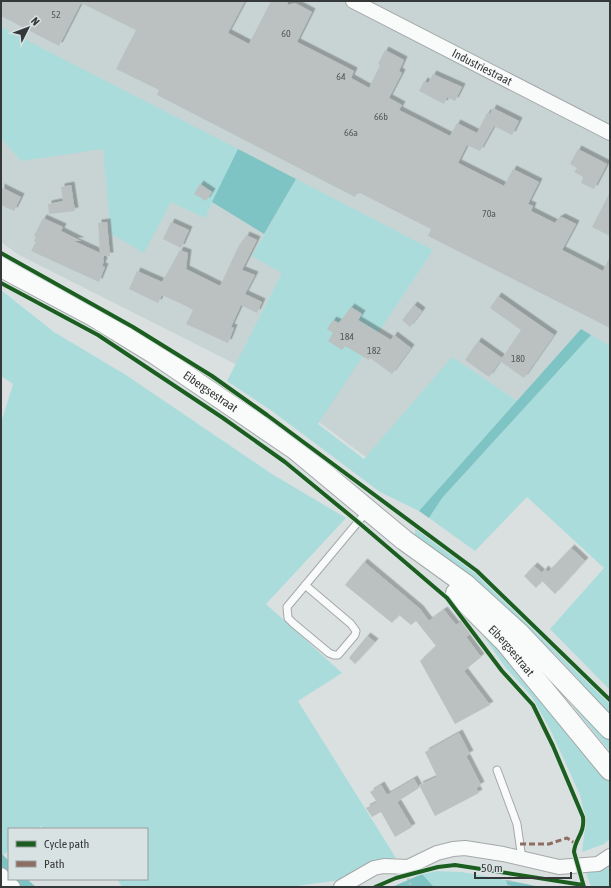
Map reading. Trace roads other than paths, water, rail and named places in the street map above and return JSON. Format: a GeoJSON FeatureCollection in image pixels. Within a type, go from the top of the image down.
{"type":"FeatureCollection","features":[{"type":"Feature","properties":{"kind":"main road","name":"Eibergsestraat"},"geometry":{"type":"LineString","coordinates":[[1,267],[93,316],[155,354],[296,450],[404,540],[465,584],[519,633],[610,729]]}},
{"type":"Feature","properties":{"kind":"main road","name":"Eibergsestraat"},"geometry":{"type":"LineString","coordinates":[[404,540],[505,642],[610,770]]}},
{"type":"Feature","properties":{"kind":"street","name":"Industriestraat"},"geometry":{"type":"LineString","coordinates":[[353,1],[610,133]]}},
{"type":"Feature","properties":{"kind":"street"},"geometry":{"type":"LineString","coordinates":[[341,887],[374,868],[408,867],[437,854],[453,849],[465,848],[522,858],[559,867],[579,867],[598,864],[610,856]]}},
{"type":"Feature","properties":{"kind":"street"},"geometry":{"type":"LineString","coordinates":[[1,875],[13,887]]}},
{"type":"Feature","properties":{"kind":"lane"},"geometry":{"type":"LineString","coordinates":[[305,585],[351,624],[356,631],[355,635],[338,654],[334,655],[329,653],[288,618],[287,607],[305,585],[368,510]]}},
{"type":"Feature","properties":{"kind":"lane"},"geometry":{"type":"LineString","coordinates":[[497,770],[517,824],[522,858]]}}]}
